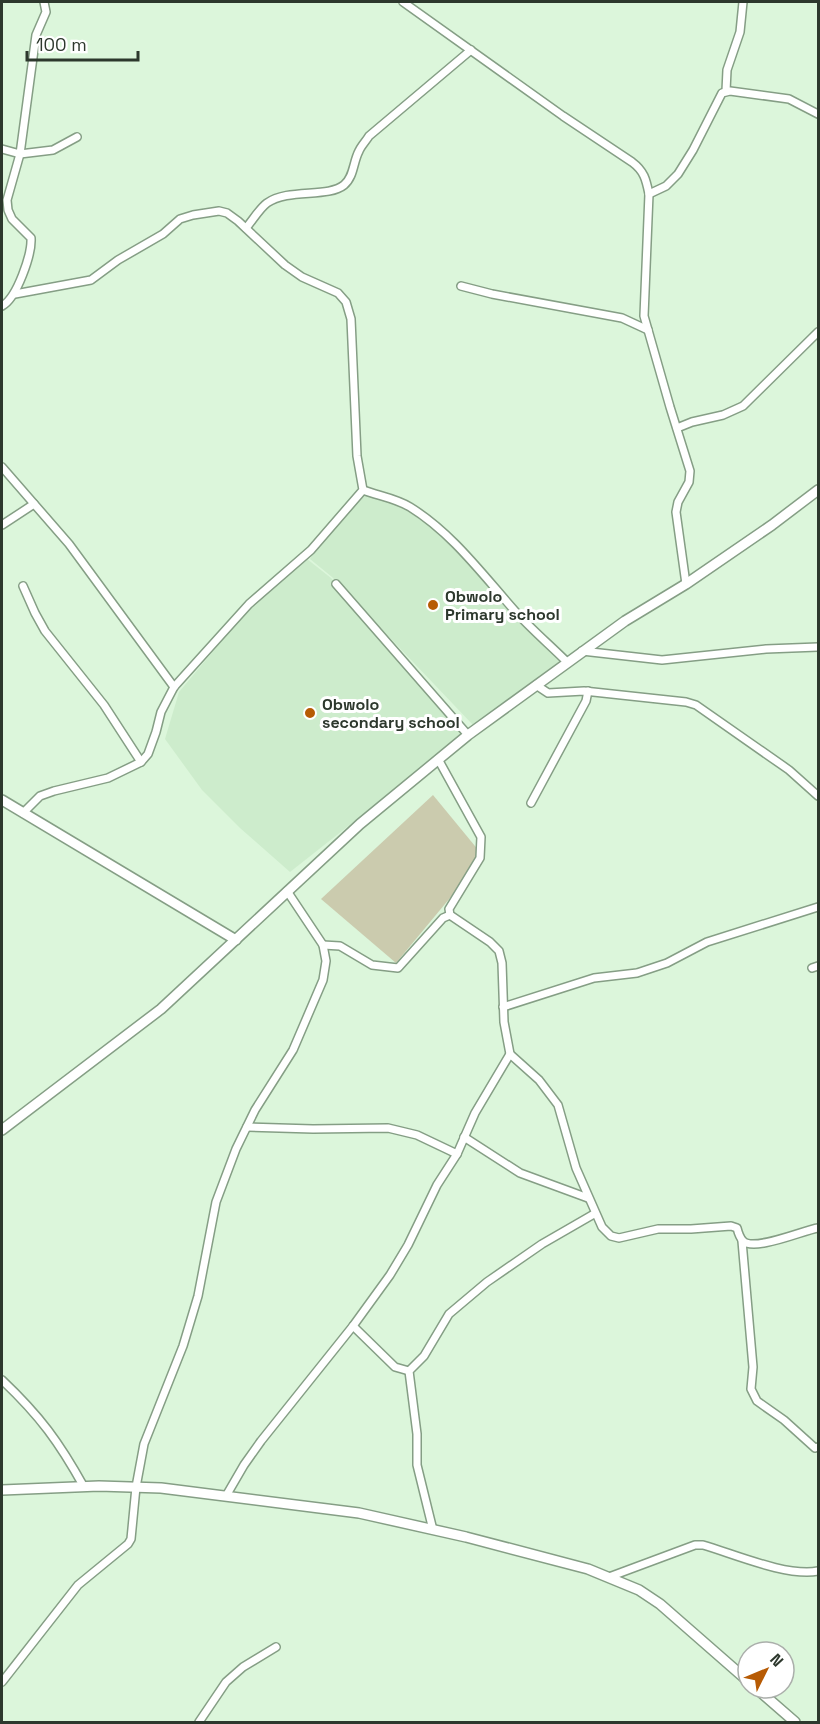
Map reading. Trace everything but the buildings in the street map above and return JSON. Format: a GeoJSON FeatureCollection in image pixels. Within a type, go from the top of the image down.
{"type":"FeatureCollection","features":[{"type":"Feature","properties":{"kind":"street"},"geometry":{"type":"LineString","coordinates":[[2,306],[8,303],[15,294],[31,250],[31,238],[12,219],[7,200],[20,154],[36,35],[46,12],[44,2]]}},
{"type":"Feature","properties":{"kind":"street"},"geometry":{"type":"LineString","coordinates":[[403,2],[529,92],[637,165],[646,177],[649,194],[644,316],[690,471],[689,482],[678,502],[676,512],[686,584]]}},
{"type":"Feature","properties":{"kind":"street"},"geometry":{"type":"LineString","coordinates":[[649,194],[666,186],[678,174],[693,150],[717,99],[726,91],[727,70],[740,32],[743,2]]}},
{"type":"Feature","properties":{"kind":"street"},"geometry":{"type":"LineString","coordinates":[[246,228],[266,204],[277,198],[343,186],[350,177],[358,152],[369,136],[471,50]]}},
{"type":"Feature","properties":{"kind":"street"},"geometry":{"type":"LineString","coordinates":[[726,91],[789,99],[819,114]]}},
{"type":"Feature","properties":{"kind":"street"},"geometry":{"type":"LineString","coordinates":[[2,149],[20,154],[53,150],[78,137]]}},
{"type":"Feature","properties":{"kind":"street"},"geometry":{"type":"LineString","coordinates":[[15,294],[91,280],[118,260],[163,234],[180,219],[219,211],[227,213],[285,265],[302,277],[338,293],[346,302],[351,319],[357,456],[363,490]]}},
{"type":"Feature","properties":{"kind":"street"},"geometry":{"type":"LineString","coordinates":[[461,286],[492,294],[622,318],[648,330]]}},
{"type":"Feature","properties":{"kind":"street"},"geometry":{"type":"LineString","coordinates":[[677,428],[723,415],[743,406],[819,332]]}},
{"type":"Feature","properties":{"kind":"street"},"geometry":{"type":"LineString","coordinates":[[2,467],[69,544],[174,687]]}},
{"type":"Feature","properties":{"kind":"street"},"geometry":{"type":"LineString","coordinates":[[363,490],[383,495],[408,506],[425,518],[464,553],[523,620],[567,662]]}},
{"type":"Feature","properties":{"kind":"street"},"geometry":{"type":"LineString","coordinates":[[23,813],[39,796],[108,778],[141,762],[148,754],[161,712],[174,687],[249,604],[311,550],[363,490]]}},
{"type":"Feature","properties":{"kind":"street"},"geometry":{"type":"LineString","coordinates":[[2,1131],[161,1009],[360,824],[468,735],[582,651],[625,621],[686,584],[819,490]]}},
{"type":"Feature","properties":{"kind":"street"},"geometry":{"type":"LineString","coordinates":[[2,525],[34,504]]}},
{"type":"Feature","properties":{"kind":"street"},"geometry":{"type":"LineString","coordinates":[[336,584],[468,735]]}},
{"type":"Feature","properties":{"kind":"street"},"geometry":{"type":"LineString","coordinates":[[23,586],[45,631],[104,705],[141,762]]}},
{"type":"Feature","properties":{"kind":"street"},"geometry":{"type":"LineString","coordinates":[[582,651],[662,660],[766,649],[819,647]]}},
{"type":"Feature","properties":{"kind":"street"},"geometry":{"type":"LineString","coordinates":[[536,685],[548,693],[588,691],[696,705],[789,770],[819,796]]}},
{"type":"Feature","properties":{"kind":"street"},"geometry":{"type":"LineString","coordinates":[[531,803],[586,701],[588,691]]}},
{"type":"Feature","properties":{"kind":"street"},"geometry":{"type":"LineString","coordinates":[[438,759],[481,837],[480,858],[449,909],[450,915],[490,942],[499,951],[502,963],[504,1022],[510,1054],[539,1080],[558,1105],[576,1168],[594,1214],[611,1236],[619,1238],[658,1228],[691,1229],[731,1226],[737,1228],[742,1240],[753,1367],[750,1389],[757,1401],[784,1420],[815,1448],[819,1447]]}},
{"type":"Feature","properties":{"kind":"street"},"geometry":{"type":"LineString","coordinates":[[2,800],[236,940]]}},
{"type":"Feature","properties":{"kind":"street"},"geometry":{"type":"LineString","coordinates":[[2,1682],[78,1585],[128,1544],[133,1533],[136,1487],[144,1444],[183,1346],[198,1296],[216,1202],[236,1149],[302,1034],[323,980],[326,961],[323,945],[287,891]]}},
{"type":"Feature","properties":{"kind":"street"},"geometry":{"type":"LineString","coordinates":[[503,1007],[594,978],[637,973],[657,967],[707,942],[818,909]]}},
{"type":"Feature","properties":{"kind":"street"},"geometry":{"type":"LineString","coordinates":[[323,945],[340,946],[372,965],[398,968],[443,918],[450,915]]}},
{"type":"Feature","properties":{"kind":"street"},"geometry":{"type":"LineString","coordinates":[[226,1496],[261,1441],[353,1326],[390,1275],[408,1245],[437,1185],[457,1154],[475,1113],[510,1054]]}},
{"type":"Feature","properties":{"kind":"street"},"geometry":{"type":"LineString","coordinates":[[247,1127],[388,1128],[417,1135],[457,1154]]}},
{"type":"Feature","properties":{"kind":"street"},"geometry":{"type":"LineString","coordinates":[[464,1137],[520,1173],[588,1198]]}},
{"type":"Feature","properties":{"kind":"street"},"geometry":{"type":"LineString","coordinates":[[409,1371],[424,1356],[449,1314],[496,1275],[542,1244],[594,1214]]}},
{"type":"Feature","properties":{"kind":"street"},"geometry":{"type":"LineString","coordinates":[[742,1240],[754,1244],[819,1228]]}},
{"type":"Feature","properties":{"kind":"street"},"geometry":{"type":"LineString","coordinates":[[353,1326],[395,1367],[409,1371]]}},
{"type":"Feature","properties":{"kind":"street"},"geometry":{"type":"LineString","coordinates":[[409,1371],[417,1434],[417,1465],[433,1530]]}},
{"type":"Feature","properties":{"kind":"street"},"geometry":{"type":"LineString","coordinates":[[2,1380],[51,1431],[84,1487]]}},
{"type":"Feature","properties":{"kind":"street"},"geometry":{"type":"LineString","coordinates":[[2,1490],[136,1487],[359,1513],[433,1530],[577,1566],[639,1590],[660,1604],[736,1670]]}},
{"type":"Feature","properties":{"kind":"street"},"geometry":{"type":"LineString","coordinates":[[609,1577],[682,1549],[703,1545],[782,1569],[799,1572],[819,1571]]}},
{"type":"Feature","properties":{"kind":"street"},"geometry":{"type":"LineString","coordinates":[[200,1722],[226,1682],[243,1667],[276,1647]]}},
{"type":"Feature","properties":{"kind":"street"},"geometry":{"type":"LineString","coordinates":[[770,1700],[795,1722]]}},
{"type":"Feature","properties":{"kind":"shaded area","name":"Obwolo Primary school"},"geometry":{"type":"Polygon","coordinates":[[[364,493],[404,507],[423,519],[463,554],[564,661],[473,725],[332,577],[310,559],[364,493]]]}},
{"type":"Feature","properties":{"kind":"shaded area","name":"Obwolo secondary school"},"geometry":{"type":"Polygon","coordinates":[[[307,559],[331,578],[465,734],[290,872],[240,828],[202,790],[165,739],[179,692],[241,618],[307,559]]]}},
{"type":"Feature","properties":{"kind":"shaded area"},"geometry":{"type":"Polygon","coordinates":[[[433,795],[484,857],[396,963],[321,899],[433,795]]]}},
{"type":"Feature","properties":{"kind":"place","name":"Obwolo Primary school"},"geometry":{"type":"Point","coordinates":[433,605]}},
{"type":"Feature","properties":{"kind":"place","name":"Obwolo secondary school"},"geometry":{"type":"Point","coordinates":[310,713]}}]}
